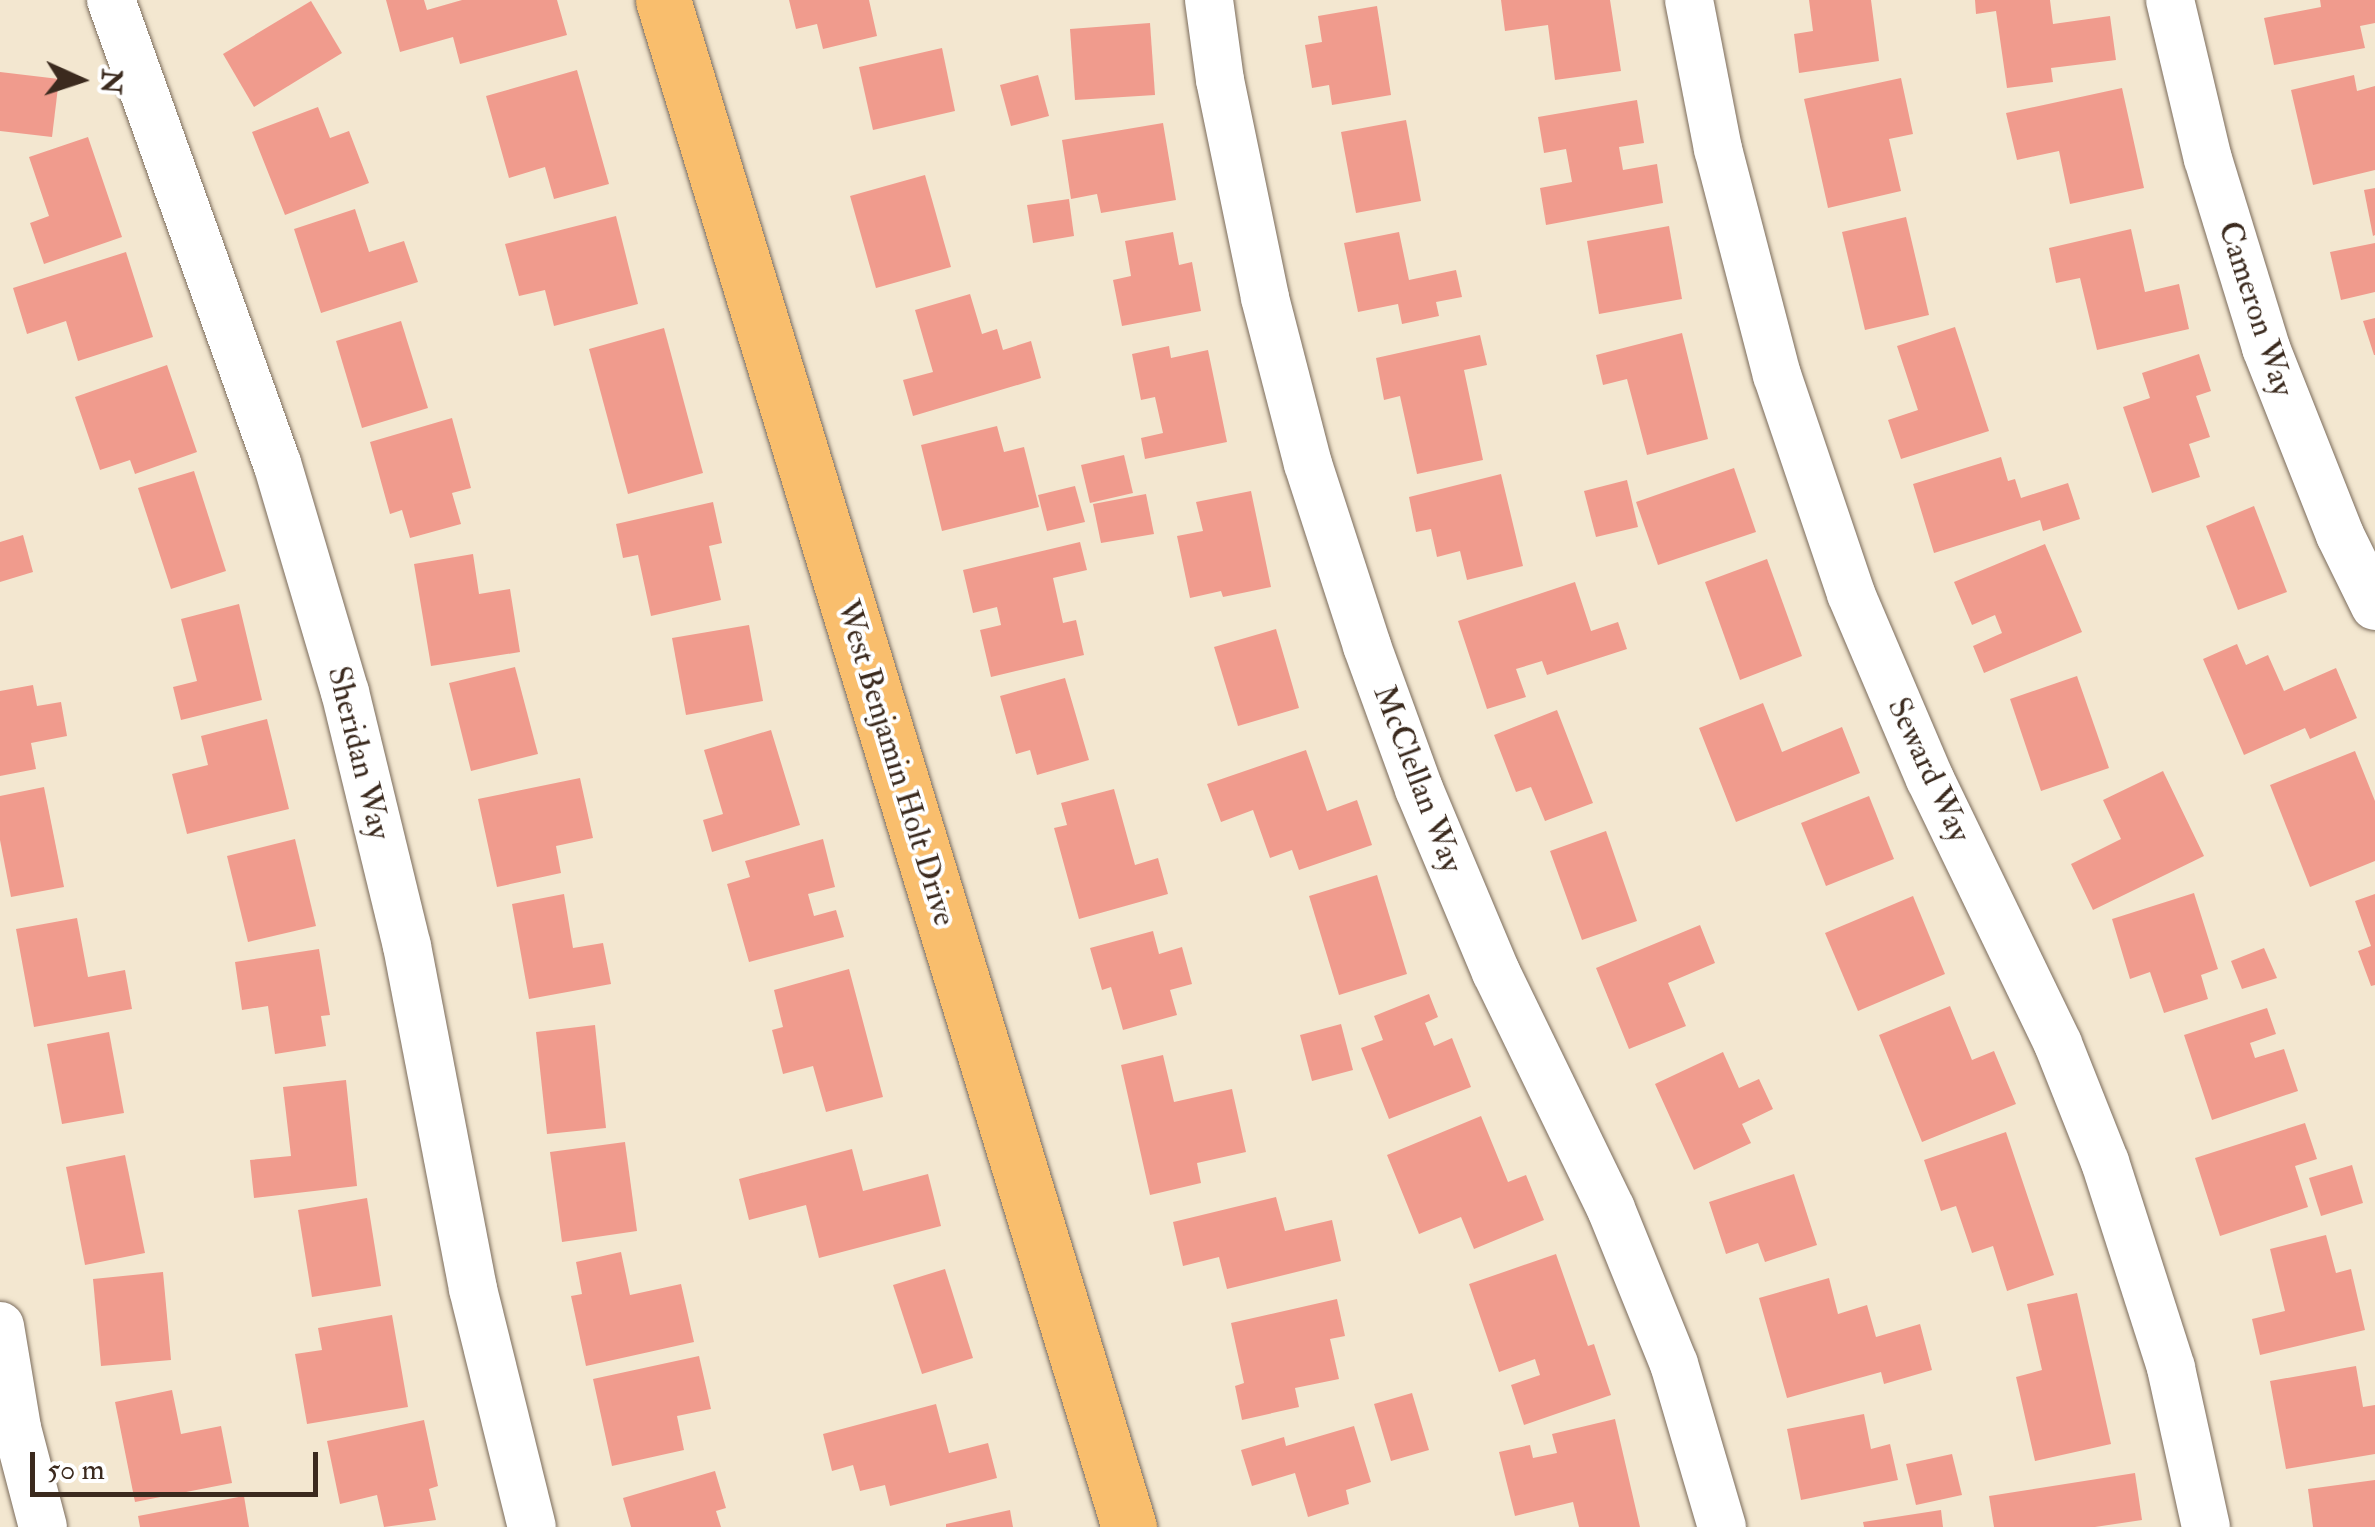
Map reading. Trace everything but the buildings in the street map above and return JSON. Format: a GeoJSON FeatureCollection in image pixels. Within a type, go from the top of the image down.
{"type":"FeatureCollection","features":[{"type":"Feature","properties":{"kind":"main road","name":"West Benjamin Holt Drive"},"geometry":{"type":"LineString","coordinates":[[663,0],[1128,1527]]}},
{"type":"Feature","properties":{"kind":"street","name":"Sheridan Way"},"geometry":{"type":"LineString","coordinates":[[111,0],[277,463],[346,692],[407,946],[473,1289],[532,1527]]}},
{"type":"Feature","properties":{"kind":"street","name":"McClellan Way"},"geometry":{"type":"LineString","coordinates":[[1209,0],[1265,298],[1308,464],[1367,646],[1419,789],[1496,972],[1612,1209],[1667,1346],[1722,1527]]}},
{"type":"Feature","properties":{"kind":"street","name":"Seward Way"},"geometry":{"type":"LineString","coordinates":[[1689,0],[1718,149],[1777,375],[1851,594],[1930,779],[2058,1044],[2105,1162],[2171,1368],[2206,1527]]}},
{"type":"Feature","properties":{"kind":"street","name":"Cameron Way"},"geometry":{"type":"LineString","coordinates":[[2170,0],[2208,159],[2266,348],[2340,535],[2375,606]]}},
{"type":"Feature","properties":{"kind":"street"},"geometry":{"type":"LineString","coordinates":[[0,1326],[17,1428],[43,1527]]}}]}
